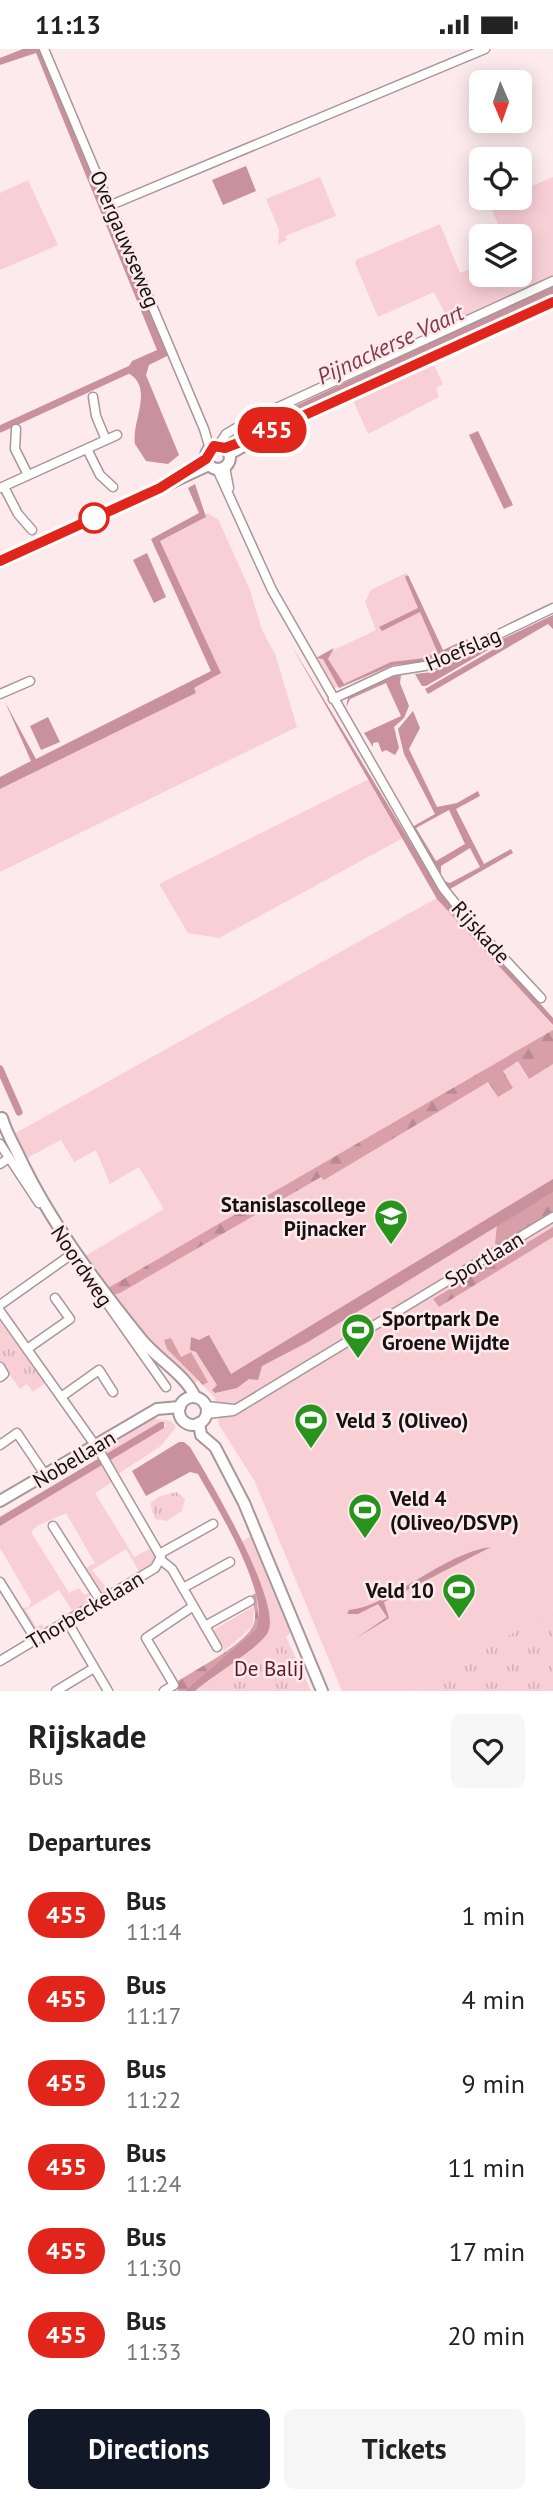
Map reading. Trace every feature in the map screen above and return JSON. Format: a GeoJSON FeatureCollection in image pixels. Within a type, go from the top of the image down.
{"type":"FeatureCollection","features":[{"type":"Feature","properties":{"kind":"main road"},"geometry":{"type":"LineString","coordinates":[[0,562],[160,488],[217,456],[272,430],[553,302]]}},
{"type":"Feature","properties":{"kind":"main road"},"geometry":{"type":"LineString","coordinates":[[1,1115],[12,1153]]}},
{"type":"Feature","properties":{"kind":"main road","name":"Noordweg"},"geometry":{"type":"LineString","coordinates":[[12,1153],[98,1283],[158,1359],[184,1378],[186,1404]]}},
{"type":"Feature","properties":{"kind":"main road"},"geometry":{"type":"LineString","coordinates":[[186,1404],[201,1417]]}},
{"type":"Feature","properties":{"kind":"main road"},"geometry":{"type":"LineString","coordinates":[[186,1404],[201,1417],[201,1435],[215,1447],[244,1503],[322,1691]]}},
{"type":"Feature","properties":{"kind":"main road","name":"Nobellaan"},"geometry":{"type":"LineString","coordinates":[[0,1501],[98,1449],[148,1415],[186,1404]]}},
{"type":"Feature","properties":{"kind":"street","name":"Overgauwseweg"},"geometry":{"type":"LineString","coordinates":[[44,49],[217,456]]}},
{"type":"Feature","properties":{"kind":"street"},"geometry":{"type":"LineString","coordinates":[[111,205],[485,49]]}},
{"type":"Feature","properties":{"kind":"street"},"geometry":{"type":"LineString","coordinates":[[217,456],[226,434],[248,421],[553,281]]}},
{"type":"Feature","properties":{"kind":"street"},"geometry":{"type":"LineString","coordinates":[[93,397],[96,416],[106,440]]}},
{"type":"Feature","properties":{"kind":"street"},"geometry":{"type":"LineString","coordinates":[[16,429],[15,449],[28,475]]}},
{"type":"Feature","properties":{"kind":"street"},"geometry":{"type":"LineString","coordinates":[[32,530],[18,514],[2,487],[117,435]]}},
{"type":"Feature","properties":{"kind":"street"},"geometry":{"type":"LineString","coordinates":[[87,449],[100,475],[113,487]]}},
{"type":"Feature","properties":{"kind":"street","name":"Rijskade"},"geometry":{"type":"LineString","coordinates":[[217,456],[272,590],[455,906],[541,998]]}},
{"type":"Feature","properties":{"kind":"street","name":"Hoefslag"},"geometry":{"type":"LineString","coordinates":[[333,699],[386,673],[437,664],[553,608]]}},
{"type":"Feature","properties":{"kind":"street"},"geometry":{"type":"LineString","coordinates":[[0,694],[30,681]]}},
{"type":"Feature","properties":{"kind":"street","name":"Noordweg"},"geometry":{"type":"LineString","coordinates":[[0,1144],[12,1153],[72,1254],[166,1387]]}},
{"type":"Feature","properties":{"kind":"street"},"geometry":{"type":"LineString","coordinates":[[0,1164],[12,1153]]}},
{"type":"Feature","properties":{"kind":"street","name":"Sportlaan"},"geometry":{"type":"LineString","coordinates":[[201,1417],[227,1413],[553,1217]]}},
{"type":"Feature","properties":{"kind":"street"},"geometry":{"type":"LineString","coordinates":[[0,1305],[72,1254]]}},
{"type":"Feature","properties":{"kind":"street"},"geometry":{"type":"LineString","coordinates":[[27,1349],[70,1319],[55,1298]]}},
{"type":"Feature","properties":{"kind":"street","name":"Thorbeckelaan"},"geometry":{"type":"LineString","coordinates":[[0,1311],[98,1449],[161,1557],[155,1568],[0,1661]]}},
{"type":"Feature","properties":{"kind":"street"},"geometry":{"type":"LineString","coordinates":[[0,1367],[4,1374],[0,1377]]}},
{"type":"Feature","properties":{"kind":"street"},"geometry":{"type":"LineString","coordinates":[[61,1397],[99,1370],[113,1392]]}},
{"type":"Feature","properties":{"kind":"street"},"geometry":{"type":"LineString","coordinates":[[0,1445],[17,1433],[46,1476]]}},
{"type":"Feature","properties":{"kind":"street"},"geometry":{"type":"LineString","coordinates":[[213,1524],[161,1557],[172,1569],[217,1647]]}},
{"type":"Feature","properties":{"kind":"street"},"geometry":{"type":"LineString","coordinates":[[53,1526],[100,1600]]}},
{"type":"Feature","properties":{"kind":"street"},"geometry":{"type":"LineString","coordinates":[[183,1588],[230,1562]]}},
{"type":"Feature","properties":{"kind":"street"},"geometry":{"type":"LineString","coordinates":[[0,1582],[36,1640]]}},
{"type":"Feature","properties":{"kind":"street"},"geometry":{"type":"LineString","coordinates":[[205,1626],[250,1601]]}},
{"type":"Feature","properties":{"kind":"street"},"geometry":{"type":"LineString","coordinates":[[164,1691],[174,1685],[146,1638],[192,1607]]}},
{"type":"Feature","properties":{"kind":"street"},"geometry":{"type":"LineString","coordinates":[[66,1621],[108,1691]]}},
{"type":"Feature","properties":{"kind":"street"},"geometry":{"type":"LineString","coordinates":[[56,1691],[94,1668]]}},
{"type":"Feature","properties":{"kind":"green space"},"geometry":{"type":"Polygon","coordinates":[[[320,177],[336,216],[285,236],[287,240],[278,244],[279,230],[266,199],[320,177]]]}},
{"type":"Feature","properties":{"kind":"green space"},"geometry":{"type":"Polygon","coordinates":[[[553,177],[553,276],[532,286],[532,224],[498,224],[492,210],[532,210],[532,186],[553,177]]]}},
{"type":"Feature","properties":{"kind":"green space"},"geometry":{"type":"Polygon","coordinates":[[[28,180],[58,245],[0,270],[0,193],[28,180]]]}},
{"type":"Feature","properties":{"kind":"green space"},"geometry":{"type":"Polygon","coordinates":[[[440,224],[460,273],[469,270],[469,287],[530,287],[451,325],[434,292],[378,317],[355,263],[356,260],[440,224]]]}},
{"type":"Feature","properties":{"kind":"green space"},"geometry":{"type":"Polygon","coordinates":[[[434,365],[443,384],[436,388],[439,397],[368,434],[353,400],[434,365]]]}},
{"type":"Feature","properties":{"kind":"green space"},"geometry":{"type":"Polygon","coordinates":[[[207,513],[218,519],[250,590],[262,630],[275,654],[297,727],[0,872],[0,789],[196,693],[194,688],[214,677],[217,664],[160,541],[201,520],[207,513]]]}},
{"type":"Feature","properties":{"kind":"green space"},"geometry":{"type":"Polygon","coordinates":[[[406,573],[442,653],[427,661],[392,664],[332,689],[315,659],[376,630],[365,602],[371,590],[406,573]]]}},
{"type":"Feature","properties":{"kind":"green space"},"geometry":{"type":"Polygon","coordinates":[[[369,779],[405,837],[219,938],[188,933],[159,884],[369,779]]]}},
{"type":"Feature","properties":{"kind":"green space","name":"Sportpark De Groene Wijdte"},"geometry":{"type":"Polygon","coordinates":[[[437,898],[553,1026],[553,1609],[415,1691],[342,1691],[254,1480],[219,1425],[215,1398],[199,1381],[191,1383],[159,1357],[85,1256],[164,1209],[139,1167],[110,1184],[96,1150],[74,1162],[61,1140],[25,1159],[14,1134],[437,898]]]}},
{"type":"Feature","properties":{"kind":"green space"},"geometry":{"type":"Polygon","coordinates":[[[553,1030],[553,1064],[529,1079],[518,1061],[503,1071],[513,1088],[498,1097],[488,1082],[324,1180],[321,1177],[120,1293],[112,1295],[108,1288],[553,1030]]]}},
{"type":"Feature","properties":{"kind":"green space"},"geometry":{"type":"Polygon","coordinates":[[[553,1192],[553,1214],[501,1245],[495,1244],[497,1225],[553,1192]]]}},
{"type":"Feature","properties":{"kind":"green space"},"geometry":{"type":"Polygon","coordinates":[[[553,1227],[553,1237],[439,1307],[433,1299],[553,1227]]]}},
{"type":"Feature","properties":{"kind":"green space"},"geometry":{"type":"Polygon","coordinates":[[[0,1318],[45,1383],[33,1392],[27,1384],[20,1389],[0,1361],[0,1318]]]}},
{"type":"Feature","properties":{"kind":"green space"},"geometry":{"type":"Polygon","coordinates":[[[171,1338],[181,1357],[191,1352],[208,1382],[203,1385],[167,1349],[164,1340],[171,1338]]]}},
{"type":"Feature","properties":{"kind":"green space"},"geometry":{"type":"Polygon","coordinates":[[[150,1418],[171,1421],[176,1427],[161,1446],[118,1474],[110,1460],[166,1425],[160,1422],[106,1454],[106,1444],[150,1418]]]}},
{"type":"Feature","properties":{"kind":"green space"},"geometry":{"type":"Polygon","coordinates":[[[102,1465],[112,1482],[95,1493],[134,1557],[151,1548],[158,1560],[139,1571],[126,1549],[92,1570],[109,1591],[101,1595],[82,1570],[95,1563],[66,1513],[37,1526],[31,1532],[69,1593],[79,1588],[84,1595],[89,1593],[92,1599],[73,1612],[59,1590],[26,1610],[36,1627],[42,1624],[44,1629],[33,1634],[19,1609],[29,1607],[31,1601],[0,1548],[0,1526],[102,1465]]]}},
{"type":"Feature","properties":{"kind":"green space"},"geometry":{"type":"Polygon","coordinates":[[[176,1492],[185,1499],[182,1511],[167,1521],[155,1519],[150,1504],[158,1497],[176,1492]]]}},
{"type":"Feature","properties":{"kind":"green space"},"geometry":{"type":"Polygon","coordinates":[[[253,1535],[292,1630],[286,1637],[311,1691],[195,1691],[269,1627],[265,1596],[242,1541],[253,1535]]]}},
{"type":"Feature","properties":{"kind":"green space"},"geometry":{"type":"Polygon","coordinates":[[[256,1593],[259,1621],[255,1630],[184,1691],[178,1691],[175,1683],[246,1636],[254,1625],[251,1596],[256,1593]]]}},
{"type":"Feature","properties":{"kind":"green space"},"geometry":{"type":"Polygon","coordinates":[[[254,1606],[253,1626],[224,1651],[212,1631],[254,1606]]]}},
{"type":"Feature","properties":{"kind":"green space"},"geometry":{"type":"Polygon","coordinates":[[[553,1609],[553,1691],[415,1691],[553,1609]]]}},
{"type":"Feature","properties":{"kind":"green space","name":"De Balij"},"geometry":{"type":"Polygon","coordinates":[[[278,1631],[304,1691],[203,1691],[278,1631]]]}},
{"type":"Feature","properties":{"kind":"shaded area"},"geometry":{"type":"Polygon","coordinates":[[[23,49],[39,49],[169,355],[149,365],[146,375],[179,455],[168,464],[146,461],[135,444],[140,386],[135,378],[126,372],[132,361],[157,350],[36,53],[0,65],[0,58],[23,49]]]}},
{"type":"Feature","properties":{"kind":"shaded area"},"geometry":{"type":"Polygon","coordinates":[[[246,166],[256,191],[223,205],[212,180],[246,166]]]}},
{"type":"Feature","properties":{"kind":"shaded area"},"geometry":{"type":"Polygon","coordinates":[[[553,285],[553,296],[275,423],[244,435],[242,431],[553,285]]]}},
{"type":"Feature","properties":{"kind":"shaded area"},"geometry":{"type":"Polygon","coordinates":[[[478,431],[513,505],[504,509],[469,435],[478,431]]]}},
{"type":"Feature","properties":{"kind":"shaded area"},"geometry":{"type":"Polygon","coordinates":[[[195,484],[206,517],[160,541],[221,673],[194,688],[196,693],[0,789],[0,777],[31,761],[5,702],[36,759],[211,671],[151,539],[199,513],[188,488],[195,484]]]}},
{"type":"Feature","properties":{"kind":"shaded area"},"geometry":{"type":"Polygon","coordinates":[[[147,553],[166,597],[154,603],[133,560],[147,553]]]}},
{"type":"Feature","properties":{"kind":"shaded area"},"geometry":{"type":"Polygon","coordinates":[[[408,575],[443,650],[467,639],[470,644],[430,662],[393,665],[339,688],[323,659],[316,658],[334,648],[328,659],[344,684],[391,662],[425,658],[437,651],[420,612],[382,631],[379,627],[418,608],[405,577],[408,575]]]}},
{"type":"Feature","properties":{"kind":"shaded area"},"geometry":{"type":"Polygon","coordinates":[[[553,615],[553,629],[548,624],[428,694],[425,689],[494,649],[492,644],[553,615]]]}},
{"type":"Feature","properties":{"kind":"shaded area"},"geometry":{"type":"Polygon","coordinates":[[[291,645],[440,891],[553,1018],[553,1025],[437,899],[291,645]]]}},
{"type":"Feature","properties":{"kind":"shaded area"},"geometry":{"type":"Polygon","coordinates":[[[487,646],[488,650],[426,686],[422,686],[415,674],[433,672],[487,646]]]}},
{"type":"Feature","properties":{"kind":"shaded area"},"geometry":{"type":"Polygon","coordinates":[[[401,675],[400,683],[409,706],[404,718],[394,727],[399,748],[395,755],[386,750],[382,752],[378,742],[373,743],[373,747],[364,733],[401,716],[386,683],[350,699],[346,708],[348,697],[385,678],[401,675]]]}},
{"type":"Feature","properties":{"kind":"shaded area"},"geometry":{"type":"Polygon","coordinates":[[[413,711],[420,728],[409,749],[437,807],[457,803],[478,791],[480,796],[456,809],[484,864],[511,849],[513,853],[450,889],[444,881],[450,883],[480,867],[470,848],[441,866],[441,875],[412,827],[435,814],[404,754],[398,729],[413,711]],[[449,810],[416,828],[436,861],[465,844],[449,810]]]}},
{"type":"Feature","properties":{"kind":"shaded area"},"geometry":{"type":"Polygon","coordinates":[[[48,717],[60,742],[41,750],[30,726],[48,717]]]}},
{"type":"Feature","properties":{"kind":"shaded area"},"geometry":{"type":"Polygon","coordinates":[[[553,1179],[553,1192],[308,1342],[262,1366],[258,1380],[249,1379],[237,1388],[215,1393],[212,1390],[217,1385],[196,1352],[190,1350],[191,1337],[199,1340],[209,1335],[231,1374],[553,1179]]]}},
{"type":"Feature","properties":{"kind":"shaded area"},"geometry":{"type":"Polygon","coordinates":[[[164,1422],[164,1428],[0,1526],[0,1517],[164,1422]]]}},
{"type":"Feature","properties":{"kind":"shaded area"},"geometry":{"type":"Polygon","coordinates":[[[179,1442],[190,1447],[242,1541],[265,1597],[270,1619],[267,1634],[261,1640],[195,1691],[184,1691],[255,1630],[259,1616],[250,1575],[229,1528],[198,1474],[190,1472],[146,1496],[132,1471],[179,1442]]]}},
{"type":"Feature","properties":{"kind":"shaded area"},"geometry":{"type":"Polygon","coordinates":[[[491,1547],[384,1602],[389,1618],[355,1639],[387,1617],[378,1604],[358,1614],[347,1614],[349,1610],[382,1600],[436,1568],[473,1551],[491,1547]]]}},
{"type":"Feature","properties":{"kind":"waterway"},"geometry":{"type":"LineString","coordinates":[[0,429],[133,368]]}},
{"type":"Feature","properties":{"kind":"waterway"},"geometry":{"type":"LineString","coordinates":[[0,1069],[19,1112]]}},
{"type":"Feature","properties":{"kind":"bus line","name":"455"},"geometry":{"type":"LineString","coordinates":[[0,561],[160,488],[206,459],[207,453],[214,446],[225,448],[272,430],[553,302]]}},
{"type":"Feature","properties":{"kind":"place","name":"Stanislascollege Pijnacker"},"geometry":{"type":"Point","coordinates":[391,1246]}},
{"type":"Feature","properties":{"kind":"place","name":"Sportpark De Groene Wijdte"},"geometry":{"type":"Point","coordinates":[358,1360]}},
{"type":"Feature","properties":{"kind":"place","name":"Veld 3 (Oliveo)"},"geometry":{"type":"Point","coordinates":[311,1450]}},
{"type":"Feature","properties":{"kind":"place","name":"Veld 4 (Oliveo/DSVP)"},"geometry":{"type":"Point","coordinates":[365,1540]}},
{"type":"Feature","properties":{"kind":"place","name":"Veld 10"},"geometry":{"type":"Point","coordinates":[459,1620]}},
{"type":"Feature","properties":{"kind":"water label","name":"Pijnackerse Vaart"},"geometry":{"type":"Point","coordinates":[390,344]}}]}
